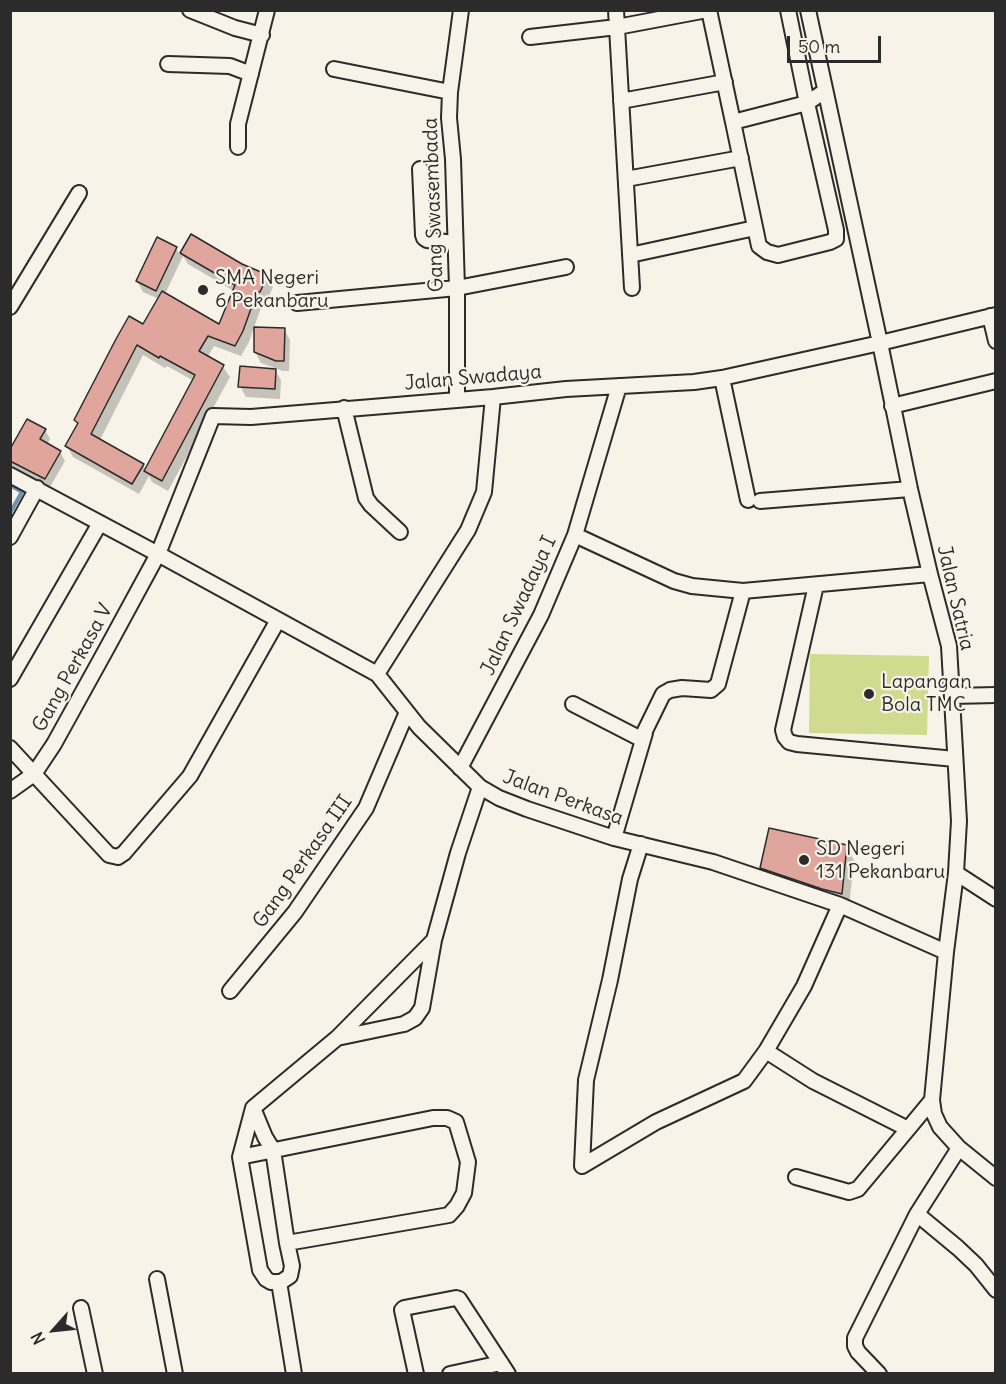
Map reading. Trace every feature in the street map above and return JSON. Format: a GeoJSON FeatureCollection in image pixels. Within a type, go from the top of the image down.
{"type":"FeatureCollection","features":[{"type":"Feature","properties":{"kind":"street"},"geometry":{"type":"LineString","coordinates":[[190,10],[235,28],[262,35]]}},
{"type":"Feature","properties":{"kind":"street"},"geometry":{"type":"LineString","coordinates":[[238,147],[238,124],[267,10]]}},
{"type":"Feature","properties":{"kind":"street","name":"Gang Swasembada"},"geometry":{"type":"LineString","coordinates":[[458,399],[457,288],[450,92],[461,10]]}},
{"type":"Feature","properties":{"kind":"street"},"geometry":{"type":"LineString","coordinates":[[616,10],[632,288]]}},
{"type":"Feature","properties":{"kind":"street"},"geometry":{"type":"LineString","coordinates":[[530,37],[617,27],[708,10],[759,246],[767,252],[778,255],[836,239],[836,230],[788,10]]}},
{"type":"Feature","properties":{"kind":"street","name":"Jalan Satria"},"geometry":{"type":"LineString","coordinates":[[808,10],[910,489],[949,646],[959,821],[956,873],[932,1100],[934,1114],[940,1126],[959,1148],[996,1178]]}},
{"type":"Feature","properties":{"kind":"street"},"geometry":{"type":"LineString","coordinates":[[168,64],[230,66],[251,74]]}},
{"type":"Feature","properties":{"kind":"street"},"geometry":{"type":"LineString","coordinates":[[334,69],[450,92]]}},
{"type":"Feature","properties":{"kind":"street"},"geometry":{"type":"LineString","coordinates":[[621,101],[725,82]]}},
{"type":"Feature","properties":{"kind":"street"},"geometry":{"type":"LineString","coordinates":[[733,122],[807,103],[825,91]]}},
{"type":"Feature","properties":{"kind":"street"},"geometry":{"type":"LineString","coordinates":[[626,179],[741,158]]}},
{"type":"Feature","properties":{"kind":"street"},"geometry":{"type":"LineString","coordinates":[[420,169],[424,238],[455,243]]}},
{"type":"Feature","properties":{"kind":"street"},"geometry":{"type":"LineString","coordinates":[[10,307],[16,284],[79,193]]}},
{"type":"Feature","properties":{"kind":"street"},"geometry":{"type":"LineString","coordinates":[[630,255],[755,228]]}},
{"type":"Feature","properties":{"kind":"street"},"geometry":{"type":"LineString","coordinates":[[297,303],[457,288],[566,267]]}},
{"type":"Feature","properties":{"kind":"street"},"geometry":{"type":"LineString","coordinates":[[993,316],[996,341]]}},
{"type":"Feature","properties":{"kind":"street","name":"Jalan Swadaya"},"geometry":{"type":"LineString","coordinates":[[158,554],[213,416],[251,417],[566,389],[694,382],[880,344],[993,316]]}},
{"type":"Feature","properties":{"kind":"street"},"geometry":{"type":"LineString","coordinates":[[722,378],[754,501],[910,489]]}},
{"type":"Feature","properties":{"kind":"street"},"geometry":{"type":"LineString","coordinates":[[892,406],[996,381]]}},
{"type":"Feature","properties":{"kind":"street","name":"Jalan Swadaya I"},"geometry":{"type":"LineString","coordinates":[[460,768],[541,615],[575,535],[619,386]]}},
{"type":"Feature","properties":{"kind":"street"},"geometry":{"type":"LineString","coordinates":[[377,674],[468,530],[484,492],[493,397]]}},
{"type":"Feature","properties":{"kind":"street"},"geometry":{"type":"LineString","coordinates":[[344,408],[366,498],[400,532]]}},
{"type":"Feature","properties":{"kind":"street","name":"Jalan Perkasa"},"geometry":{"type":"LineString","coordinates":[[10,475],[377,674],[419,727],[480,787],[499,798],[614,838],[713,862],[840,905],[946,952]]}},
{"type":"Feature","properties":{"kind":"street"},"geometry":{"type":"LineString","coordinates":[[10,537],[37,489]]}},
{"type":"Feature","properties":{"kind":"street"},"geometry":{"type":"LineString","coordinates":[[10,679],[100,523]]}},
{"type":"Feature","properties":{"kind":"street"},"geometry":{"type":"LineString","coordinates":[[575,535],[692,586],[743,591],[930,574]]}},
{"type":"Feature","properties":{"kind":"street","name":"Gang Perkasa V"},"geometry":{"type":"LineString","coordinates":[[10,792],[34,774],[54,744],[158,554]]}},
{"type":"Feature","properties":{"kind":"street"},"geometry":{"type":"LineString","coordinates":[[816,585],[783,730],[785,737],[789,742],[797,744],[955,759]]}},
{"type":"Feature","properties":{"kind":"street"},"geometry":{"type":"LineString","coordinates":[[614,838],[645,733],[663,694],[682,688],[711,690],[718,684],[743,591]]}},
{"type":"Feature","properties":{"kind":"street"},"geometry":{"type":"LineString","coordinates":[[10,748],[109,855],[118,857],[124,853],[190,776],[278,620]]}},
{"type":"Feature","properties":{"kind":"street"},"geometry":{"type":"LineString","coordinates":[[952,696],[996,695]]}},
{"type":"Feature","properties":{"kind":"street"},"geometry":{"type":"LineString","coordinates":[[573,704],[641,739],[645,733]]}},
{"type":"Feature","properties":{"kind":"street","name":"Gang Perkasa III"},"geometry":{"type":"LineString","coordinates":[[230,991],[295,912],[366,808],[407,712]]}},
{"type":"Feature","properties":{"kind":"street"},"geometry":{"type":"LineString","coordinates":[[337,1038],[404,1024],[415,1018],[422,1008],[434,940],[458,853],[480,787]]}},
{"type":"Feature","properties":{"kind":"street"},"geometry":{"type":"LineString","coordinates":[[641,844],[630,879],[610,980],[586,1080],[582,1166],[656,1122],[744,1081],[766,1051],[804,986],[840,905]]}},
{"type":"Feature","properties":{"kind":"street"},"geometry":{"type":"LineString","coordinates":[[956,873],[996,899]]}},
{"type":"Feature","properties":{"kind":"street"},"geometry":{"type":"LineString","coordinates":[[253,1108],[273,1150],[292,1266],[292,1271],[286,1280],[279,1282],[266,1279],[261,1270],[240,1157],[253,1108],[337,1038],[434,940]]}},
{"type":"Feature","properties":{"kind":"street"},"geometry":{"type":"LineString","coordinates":[[766,1051],[813,1081],[908,1129]]}},
{"type":"Feature","properties":{"kind":"street"},"geometry":{"type":"LineString","coordinates":[[796,1177],[849,1192],[858,1190],[932,1100]]}},
{"type":"Feature","properties":{"kind":"street"},"geometry":{"type":"LineString","coordinates":[[240,1157],[433,1118],[447,1118],[456,1122],[468,1162],[464,1193],[449,1215],[287,1243]]}},
{"type":"Feature","properties":{"kind":"street"},"geometry":{"type":"LineString","coordinates":[[879,1374],[858,1352],[855,1338],[917,1214],[959,1148]]}},
{"type":"Feature","properties":{"kind":"street"},"geometry":{"type":"LineString","coordinates":[[917,1214],[976,1265],[996,1290]]}},
{"type":"Feature","properties":{"kind":"street"},"geometry":{"type":"LineString","coordinates":[[157,1279],[175,1374]]}},
{"type":"Feature","properties":{"kind":"street"},"geometry":{"type":"LineString","coordinates":[[279,1282],[294,1374]]}},
{"type":"Feature","properties":{"kind":"street"},"geometry":{"type":"LineString","coordinates":[[416,1374],[403,1309],[456,1298],[459,1299],[504,1368],[450,1374]]}},
{"type":"Feature","properties":{"kind":"street"},"geometry":{"type":"LineString","coordinates":[[81,1308],[95,1374]]}},
{"type":"Feature","properties":{"kind":"green space","name":"Lapangan Bola TMC"},"geometry":{"type":"Polygon","coordinates":[[[810,654],[929,656],[927,735],[809,733],[810,654]]]}},
{"type":"Feature","properties":{"kind":"building"},"geometry":{"type":"Polygon","coordinates":[[[191,234],[242,264],[268,275],[260,292],[257,292],[235,346],[208,336],[199,351],[224,365],[162,481],[144,471],[195,375],[137,345],[91,434],[144,464],[132,484],[65,446],[78,423],[74,420],[129,316],[143,324],[162,291],[219,324],[235,285],[180,253],[191,234]]]}},
{"type":"Feature","properties":{"kind":"building"},"geometry":{"type":"Polygon","coordinates":[[[157,237],[177,247],[156,291],[136,281],[157,237]]]}},
{"type":"Feature","properties":{"kind":"building"},"geometry":{"type":"Polygon","coordinates":[[[254,327],[285,328],[284,361],[276,361],[254,352],[254,327]]]}},
{"type":"Feature","properties":{"kind":"building"},"geometry":{"type":"Polygon","coordinates":[[[240,366],[276,369],[275,389],[238,387],[240,366]]]}},
{"type":"Feature","properties":{"kind":"building"},"geometry":{"type":"Polygon","coordinates":[[[27,419],[46,429],[40,439],[61,451],[45,479],[10,461],[10,449],[27,419]]]}},
{"type":"Feature","properties":{"kind":"building","name":"SD Negeri 131 Pekanbaru"},"geometry":{"type":"Polygon","coordinates":[[[769,828],[847,845],[842,894],[760,868],[769,828]]]}},
{"type":"Feature","properties":{"kind":"waterway"},"geometry":{"type":"LineString","coordinates":[[10,485],[22,492],[10,513]]}},
{"type":"Feature","properties":{"kind":"place","name":"SMA Negeri 6 Pekanbaru"},"geometry":{"type":"Point","coordinates":[203,290]}},
{"type":"Feature","properties":{"kind":"place","name":"Lapangan Bola TMC"},"geometry":{"type":"Point","coordinates":[869,694]}},
{"type":"Feature","properties":{"kind":"place","name":"SD Negeri 131 Pekanbaru"},"geometry":{"type":"Point","coordinates":[804,860]}}]}
